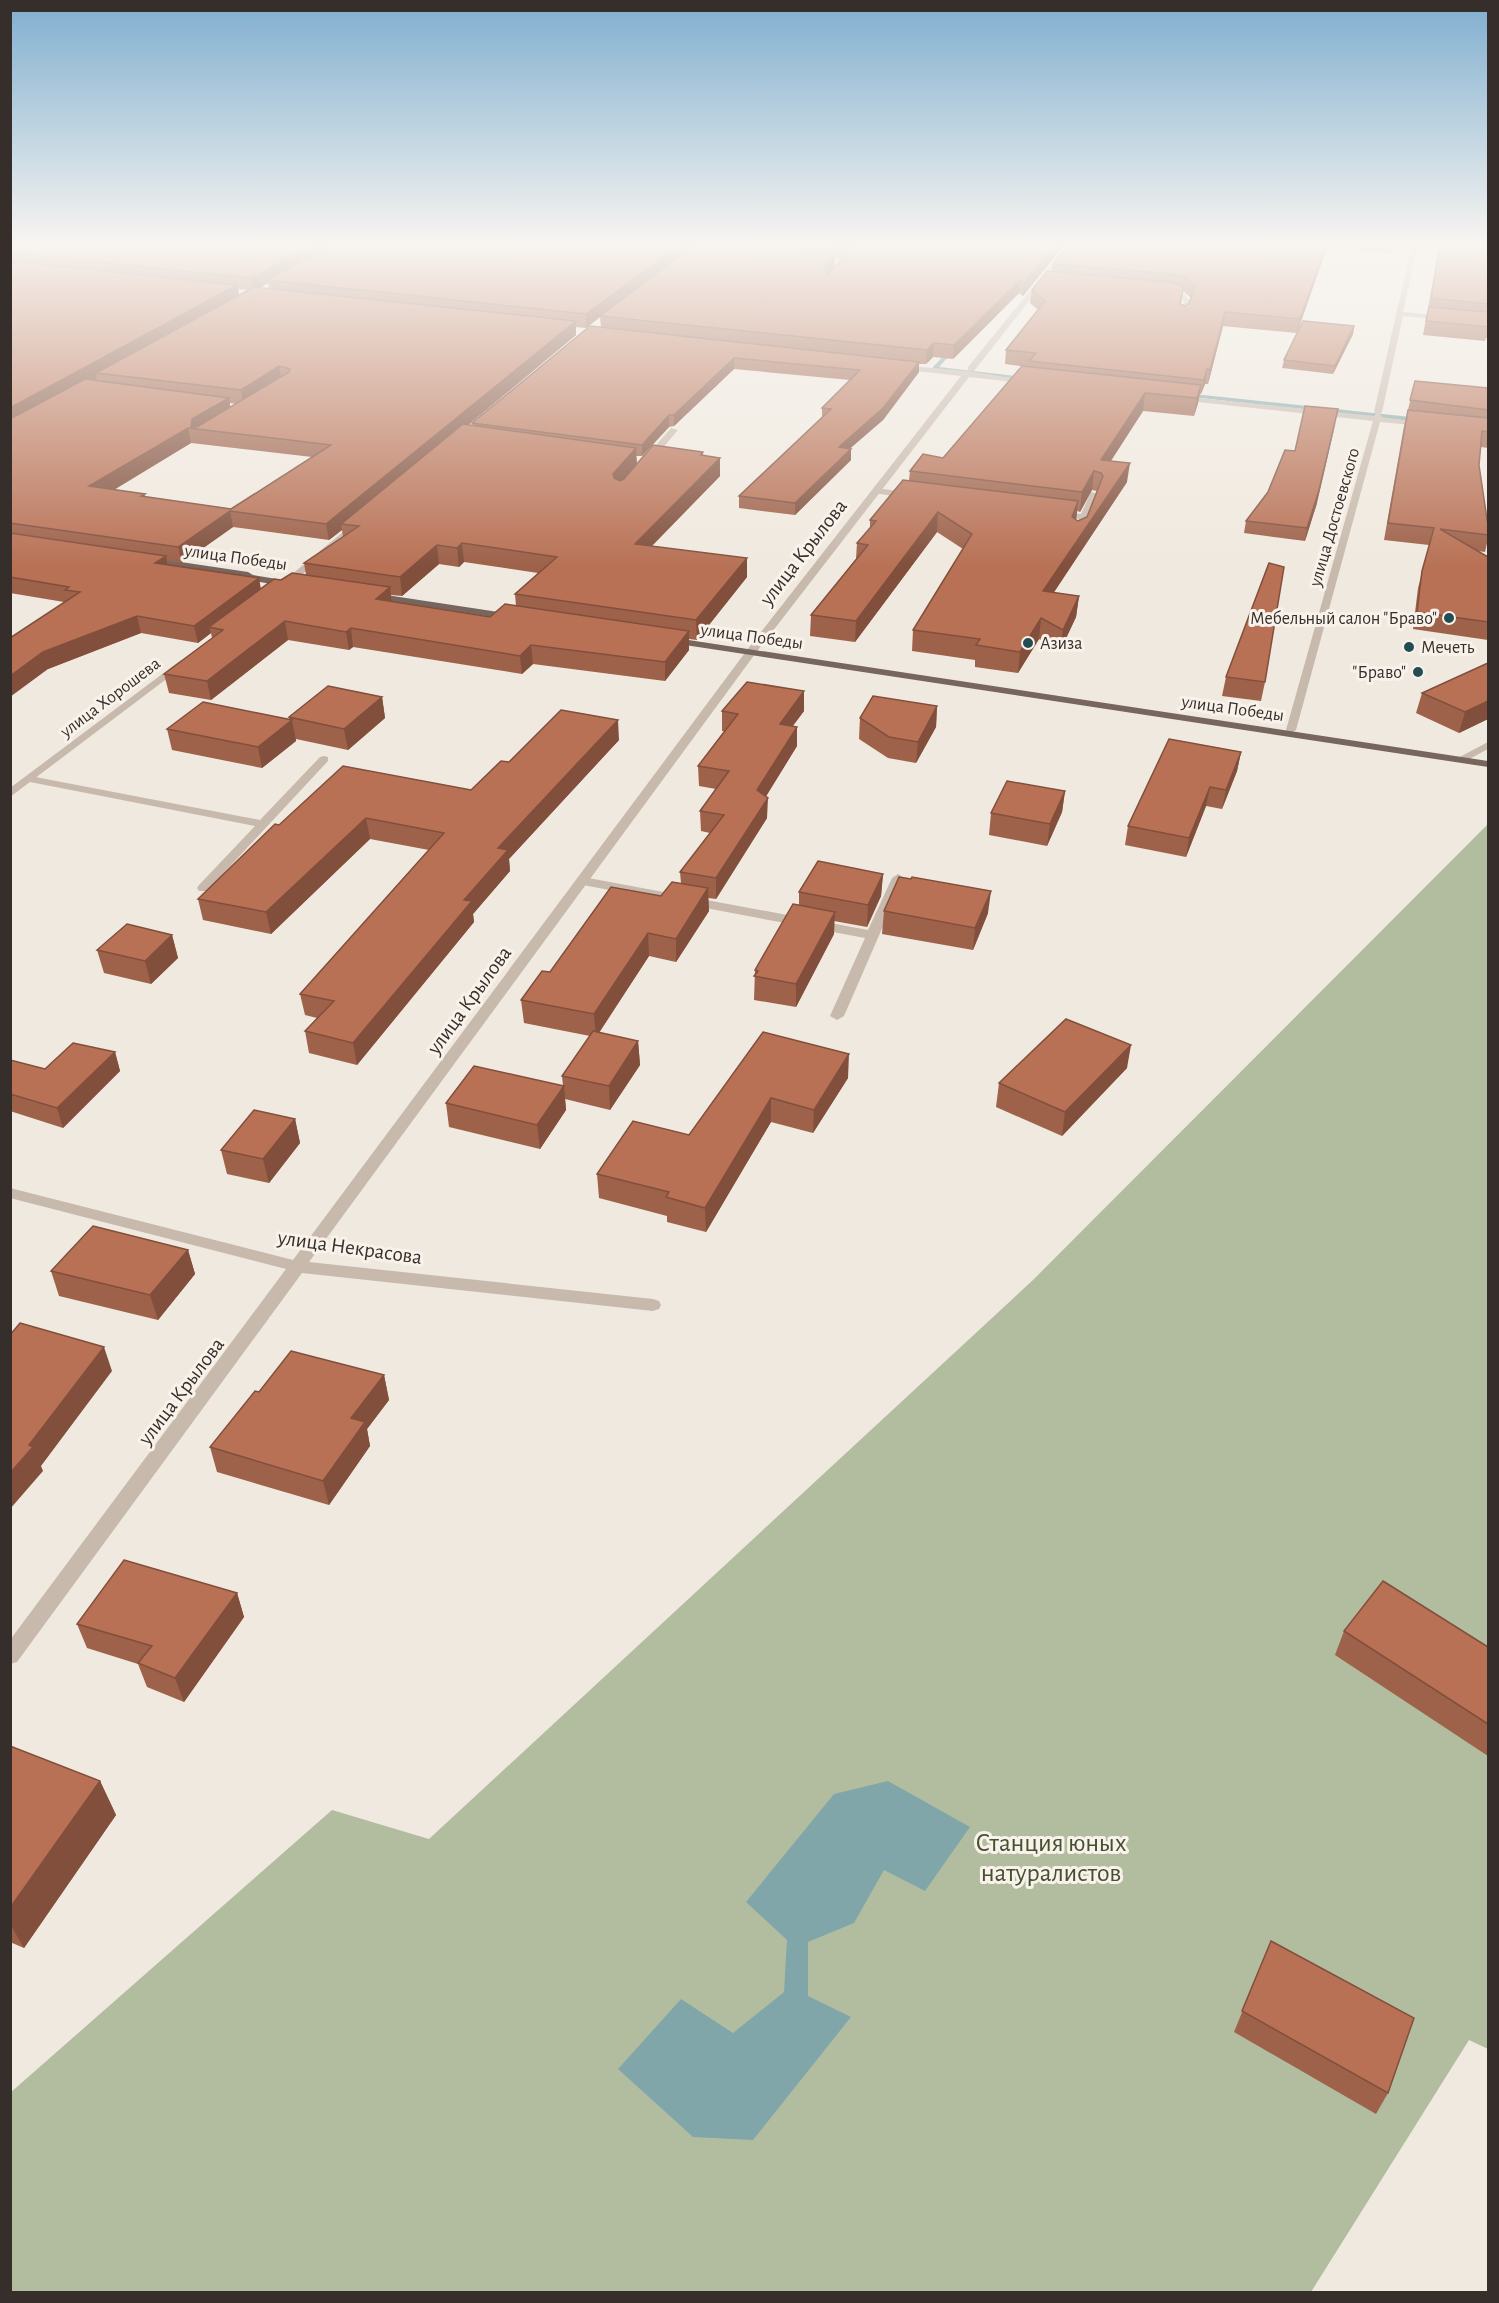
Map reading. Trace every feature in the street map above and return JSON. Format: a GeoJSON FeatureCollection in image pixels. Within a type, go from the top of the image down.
{"type":"FeatureCollection","features":[{"type":"Feature","properties":{"kind":"main road","name":"улица Победы"},"geometry":{"type":"LineString","coordinates":[[134,560],[293,583]]}},
{"type":"Feature","properties":{"kind":"main road"},"geometry":{"type":"LineString","coordinates":[[363,594],[520,617]]}},
{"type":"Feature","properties":{"kind":"main road","name":"улица Победы"},"geometry":{"type":"LineString","coordinates":[[659,638],[1291,730],[1462,759]]}},
{"type":"Feature","properties":{"kind":"main road","name":"улица Победы"},"geometry":{"type":"LineString","coordinates":[[752,651],[1488,763]]}},
{"type":"Feature","properties":{"kind":"street","name":"улица Крылова"},"geometry":{"type":"LineString","coordinates":[[10,1656],[752,651],[985,351]]}},
{"type":"Feature","properties":{"kind":"street","name":"улица Достоевского"},"geometry":{"type":"LineString","coordinates":[[1291,730],[1378,416],[1392,351]]}},
{"type":"Feature","properties":{"kind":"street"},"geometry":{"type":"LineString","coordinates":[[896,367],[969,372],[1037,382]]}},
{"type":"Feature","properties":{"kind":"street"},"geometry":{"type":"LineString","coordinates":[[1167,396],[1378,416],[1434,425]]}},
{"type":"Feature","properties":{"kind":"street"},"geometry":{"type":"LineString","coordinates":[[639,470],[674,430]]}},
{"type":"Feature","properties":{"kind":"street"},"geometry":{"type":"LineString","coordinates":[[634,461],[646,462]]}},
{"type":"Feature","properties":{"kind":"street"},"geometry":{"type":"LineString","coordinates":[[877,491],[923,497]]}},
{"type":"Feature","properties":{"kind":"street"},"geometry":{"type":"LineString","coordinates":[[1077,536],[1094,494]]}},
{"type":"Feature","properties":{"kind":"street"},"geometry":{"type":"LineString","coordinates":[[1050,513],[1084,517]]}},
{"type":"Feature","properties":{"kind":"street"},"geometry":{"type":"LineString","coordinates":[[270,596],[293,583],[362,520]]}},
{"type":"Feature","properties":{"kind":"street","name":"улица Хорошева"},"geometry":{"type":"LineString","coordinates":[[10,794],[187,659]]}},
{"type":"Feature","properties":{"kind":"street"},"geometry":{"type":"LineString","coordinates":[[1462,759],[1488,745]]}},
{"type":"Feature","properties":{"kind":"street"},"geometry":{"type":"LineString","coordinates":[[203,888],[324,759]]}},
{"type":"Feature","properties":{"kind":"street"},"geometry":{"type":"LineString","coordinates":[[30,779],[263,824]]}},
{"type":"Feature","properties":{"kind":"street"},"geometry":{"type":"LineString","coordinates":[[837,1016],[898,878]]}},
{"type":"Feature","properties":{"kind":"street"},"geometry":{"type":"LineString","coordinates":[[583,881],[872,935]]}},
{"type":"Feature","properties":{"kind":"street","name":"улица Некрасова"},"geometry":{"type":"LineString","coordinates":[[10,1193],[299,1267],[653,1305]]}},
{"type":"Feature","properties":{"kind":"green space","name":"Станция юных натуралистов"},"geometry":{"type":"Polygon","coordinates":[[[1488,824],[1488,2049],[1469,2040],[1311,2292],[11,2292],[10,2093],[332,1810],[429,1839],[1033,1280],[1488,824]]]}},
{"type":"Feature","properties":{"kind":"water"},"geometry":{"type":"Polygon","coordinates":[[[888,1781],[970,1827],[925,1891],[884,1870],[854,1923],[808,1942],[808,1996],[851,2017],[753,2140],[693,2137],[618,2069],[681,1999],[733,2033],[784,1992],[787,1940],[746,1902],[834,1794],[888,1781]]]}},
{"type":"Feature","properties":{"kind":"building"},"geometry":{"type":"Polygon","coordinates":[[[10,351],[114,351],[10,408],[10,351]]]}},
{"type":"Feature","properties":{"kind":"building"},"geometry":{"type":"Polygon","coordinates":[[[136,351],[538,351],[326,524],[230,511],[178,547],[10,523],[10,419],[85,379],[229,398],[192,419],[191,427],[197,427],[289,372],[290,369],[279,366],[241,390],[96,373],[136,351]],[[188,428],[89,486],[145,494],[141,496],[231,509],[331,445],[188,428]]]}},
{"type":"Feature","properties":{"kind":"building"},"geometry":{"type":"Polygon","coordinates":[[[559,351],[823,351],[919,362],[883,408],[839,447],[851,449],[795,503],[739,496],[831,409],[822,408],[860,370],[734,358],[674,415],[669,415],[642,445],[472,423],[559,351]]]}},
{"type":"Feature","properties":{"kind":"building"},"geometry":{"type":"Polygon","coordinates":[[[1021,351],[1215,351],[1210,370],[1207,369],[1204,380],[1029,361],[1036,353],[1021,351]]]}},
{"type":"Feature","properties":{"kind":"building"},"geometry":{"type":"Polygon","coordinates":[[[1288,351],[1342,351],[1335,366],[1284,360],[1288,351]]]}},
{"type":"Feature","properties":{"kind":"building"},"geometry":{"type":"Polygon","coordinates":[[[1022,366],[1201,385],[1197,398],[1145,393],[1101,460],[1130,463],[1043,591],[1079,596],[1063,630],[1041,618],[1020,652],[976,645],[980,639],[913,630],[972,534],[938,512],[856,621],[811,615],[868,545],[857,543],[876,521],[870,520],[903,480],[1078,501],[1072,517],[1078,521],[1087,517],[1103,476],[1094,471],[1082,492],[910,471],[923,454],[943,458],[1022,366]]]}},
{"type":"Feature","properties":{"kind":"building"},"geometry":{"type":"Polygon","coordinates":[[[1415,381],[1488,388],[1488,410],[1410,400],[1415,381]]]}},
{"type":"Feature","properties":{"kind":"building"},"geometry":{"type":"Polygon","coordinates":[[[1305,406],[1338,409],[1319,490],[1307,528],[1246,521],[1268,492],[1285,450],[1295,451],[1305,406]]]}},
{"type":"Feature","properties":{"kind":"building"},"geometry":{"type":"Polygon","coordinates":[[[1408,410],[1488,418],[1488,432],[1482,431],[1479,465],[1488,535],[1440,529],[1488,557],[1488,622],[1417,612],[1422,571],[1434,528],[1388,523],[1408,410]]]}},
{"type":"Feature","properties":{"kind":"building"},"geometry":{"type":"Polygon","coordinates":[[[463,424],[636,448],[613,474],[614,478],[620,481],[653,445],[703,452],[701,455],[720,458],[635,544],[747,558],[696,620],[515,594],[557,557],[462,543],[457,548],[437,545],[400,577],[304,563],[359,526],[341,524],[463,424]]]}},
{"type":"Feature","properties":{"kind":"building"},"geometry":{"type":"Polygon","coordinates":[[[10,533],[166,556],[155,563],[259,578],[194,626],[137,616],[43,652],[10,676],[10,638],[80,592],[65,590],[69,587],[10,577],[10,533]]]}},
{"type":"Feature","properties":{"kind":"building"},"geometry":{"type":"Polygon","coordinates":[[[1269,563],[1284,567],[1265,682],[1226,677],[1269,563]]]}},
{"type":"Feature","properties":{"kind":"building"},"geometry":{"type":"Polygon","coordinates":[[[292,573],[390,587],[376,599],[490,617],[505,604],[689,631],[665,662],[531,645],[520,656],[351,628],[346,632],[285,621],[207,681],[164,674],[223,630],[209,627],[274,579],[281,580],[292,573]]]}},
{"type":"Feature","properties":{"kind":"building"},"geometry":{"type":"Polygon","coordinates":[[[1488,663],[1488,701],[1465,712],[1422,693],[1488,663]]]}},
{"type":"Feature","properties":{"kind":"building"},"geometry":{"type":"Polygon","coordinates":[[[747,682],[804,691],[780,724],[797,727],[757,790],[768,798],[716,878],[680,872],[724,815],[700,811],[729,771],[698,766],[738,714],[722,711],[747,682]]]}},
{"type":"Feature","properties":{"kind":"building"},"geometry":{"type":"Polygon","coordinates":[[[328,686],[382,697],[344,729],[289,717],[328,686]]]}},
{"type":"Feature","properties":{"kind":"building"},"geometry":{"type":"Polygon","coordinates":[[[873,696],[937,706],[918,742],[889,737],[860,718],[873,696]]]}},
{"type":"Feature","properties":{"kind":"building"},"geometry":{"type":"Polygon","coordinates":[[[203,702],[292,720],[258,747],[167,729],[203,702]]]}},
{"type":"Feature","properties":{"kind":"building"},"geometry":{"type":"Polygon","coordinates":[[[561,710],[618,720],[498,848],[508,850],[464,900],[472,901],[353,1043],[305,1031],[334,1001],[300,994],[444,833],[366,818],[266,912],[198,899],[275,824],[279,825],[343,766],[471,790],[501,761],[509,762],[561,710]]]}},
{"type":"Feature","properties":{"kind":"building"},"geometry":{"type":"Polygon","coordinates":[[[1169,739],[1241,752],[1226,790],[1210,787],[1189,838],[1128,826],[1169,739]]]}},
{"type":"Feature","properties":{"kind":"building"},"geometry":{"type":"Polygon","coordinates":[[[1007,781],[1065,791],[1050,824],[991,813],[1007,781]]]}},
{"type":"Feature","properties":{"kind":"building"},"geometry":{"type":"Polygon","coordinates":[[[818,861],[883,874],[868,905],[799,892],[818,861]]]}},
{"type":"Feature","properties":{"kind":"building"},"geometry":{"type":"Polygon","coordinates":[[[899,877],[911,879],[912,877],[991,891],[975,928],[884,911],[899,877]]]}},
{"type":"Feature","properties":{"kind":"building"},"geometry":{"type":"Polygon","coordinates":[[[672,882],[708,888],[676,939],[648,933],[594,1014],[521,1000],[542,971],[550,972],[611,887],[661,896],[672,882]]]}},
{"type":"Feature","properties":{"kind":"building"},"geometry":{"type":"Polygon","coordinates":[[[793,904],[835,912],[796,984],[754,976],[758,971],[755,970],[793,904]]]}},
{"type":"Feature","properties":{"kind":"building"},"geometry":{"type":"Polygon","coordinates":[[[127,924],[172,935],[145,961],[97,950],[127,924]]]}},
{"type":"Feature","properties":{"kind":"building"},"geometry":{"type":"Polygon","coordinates":[[[1066,1019],[1131,1045],[1065,1112],[999,1083],[1066,1019]]]}},
{"type":"Feature","properties":{"kind":"building"},"geometry":{"type":"Polygon","coordinates":[[[593,1031],[638,1041],[609,1086],[562,1076],[593,1031]]]}},
{"type":"Feature","properties":{"kind":"building"},"geometry":{"type":"Polygon","coordinates":[[[763,1032],[849,1054],[814,1110],[771,1098],[705,1208],[666,1197],[669,1192],[597,1174],[633,1121],[689,1135],[763,1032]]]}},
{"type":"Feature","properties":{"kind":"building"},"geometry":{"type":"Polygon","coordinates":[[[73,1043],[115,1052],[57,1108],[10,1094],[10,1060],[45,1069],[73,1043]]]}},
{"type":"Feature","properties":{"kind":"building"},"geometry":{"type":"Polygon","coordinates":[[[474,1066],[564,1086],[537,1125],[446,1103],[474,1066]]]}},
{"type":"Feature","properties":{"kind":"building"},"geometry":{"type":"Polygon","coordinates":[[[254,1110],[295,1119],[263,1159],[221,1150],[254,1110]]]}},
{"type":"Feature","properties":{"kind":"building"},"geometry":{"type":"Polygon","coordinates":[[[93,1226],[188,1250],[150,1295],[51,1271],[93,1226]]]}},
{"type":"Feature","properties":{"kind":"building"},"geometry":{"type":"Polygon","coordinates":[[[20,1323],[104,1347],[29,1445],[33,1447],[10,1473],[10,1335],[20,1323]]]}},
{"type":"Feature","properties":{"kind":"building"},"geometry":{"type":"Polygon","coordinates":[[[291,1351],[384,1375],[351,1418],[365,1422],[323,1481],[210,1447],[255,1391],[259,1392],[291,1351]]]}},
{"type":"Feature","properties":{"kind":"building"},"geometry":{"type":"Polygon","coordinates":[[[124,1560],[237,1593],[175,1678],[138,1663],[152,1646],[77,1624],[124,1560]]]}},
{"type":"Feature","properties":{"kind":"building"},"geometry":{"type":"Polygon","coordinates":[[[1383,1581],[1488,1647],[1488,1724],[1344,1631],[1383,1581]]]}},
{"type":"Feature","properties":{"kind":"building"},"geometry":{"type":"Polygon","coordinates":[[[10,1746],[100,1781],[10,1908],[10,1746]]]}},
{"type":"Feature","properties":{"kind":"building"},"geometry":{"type":"Polygon","coordinates":[[[1271,1941],[1414,2018],[1388,2093],[1242,2011],[1271,1941]]]}},
{"type":"Feature","properties":{"kind":"waterway"},"geometry":{"type":"LineString","coordinates":[[950,351],[935,368],[1030,378]]}},
{"type":"Feature","properties":{"kind":"waterway"},"geometry":{"type":"LineString","coordinates":[[1184,395],[1420,420]]}},
{"type":"Feature","properties":{"kind":"place","name":"Мебельный салон \"Браво\""},"geometry":{"type":"Point","coordinates":[1449,618]}},
{"type":"Feature","properties":{"kind":"place","name":"Азиза"},"geometry":{"type":"Point","coordinates":[1028,643]}},
{"type":"Feature","properties":{"kind":"place","name":"Мечеть"},"geometry":{"type":"Point","coordinates":[1409,647]}},
{"type":"Feature","properties":{"kind":"place","name":"\"Браво\""},"geometry":{"type":"Point","coordinates":[1418,672]}}]}
